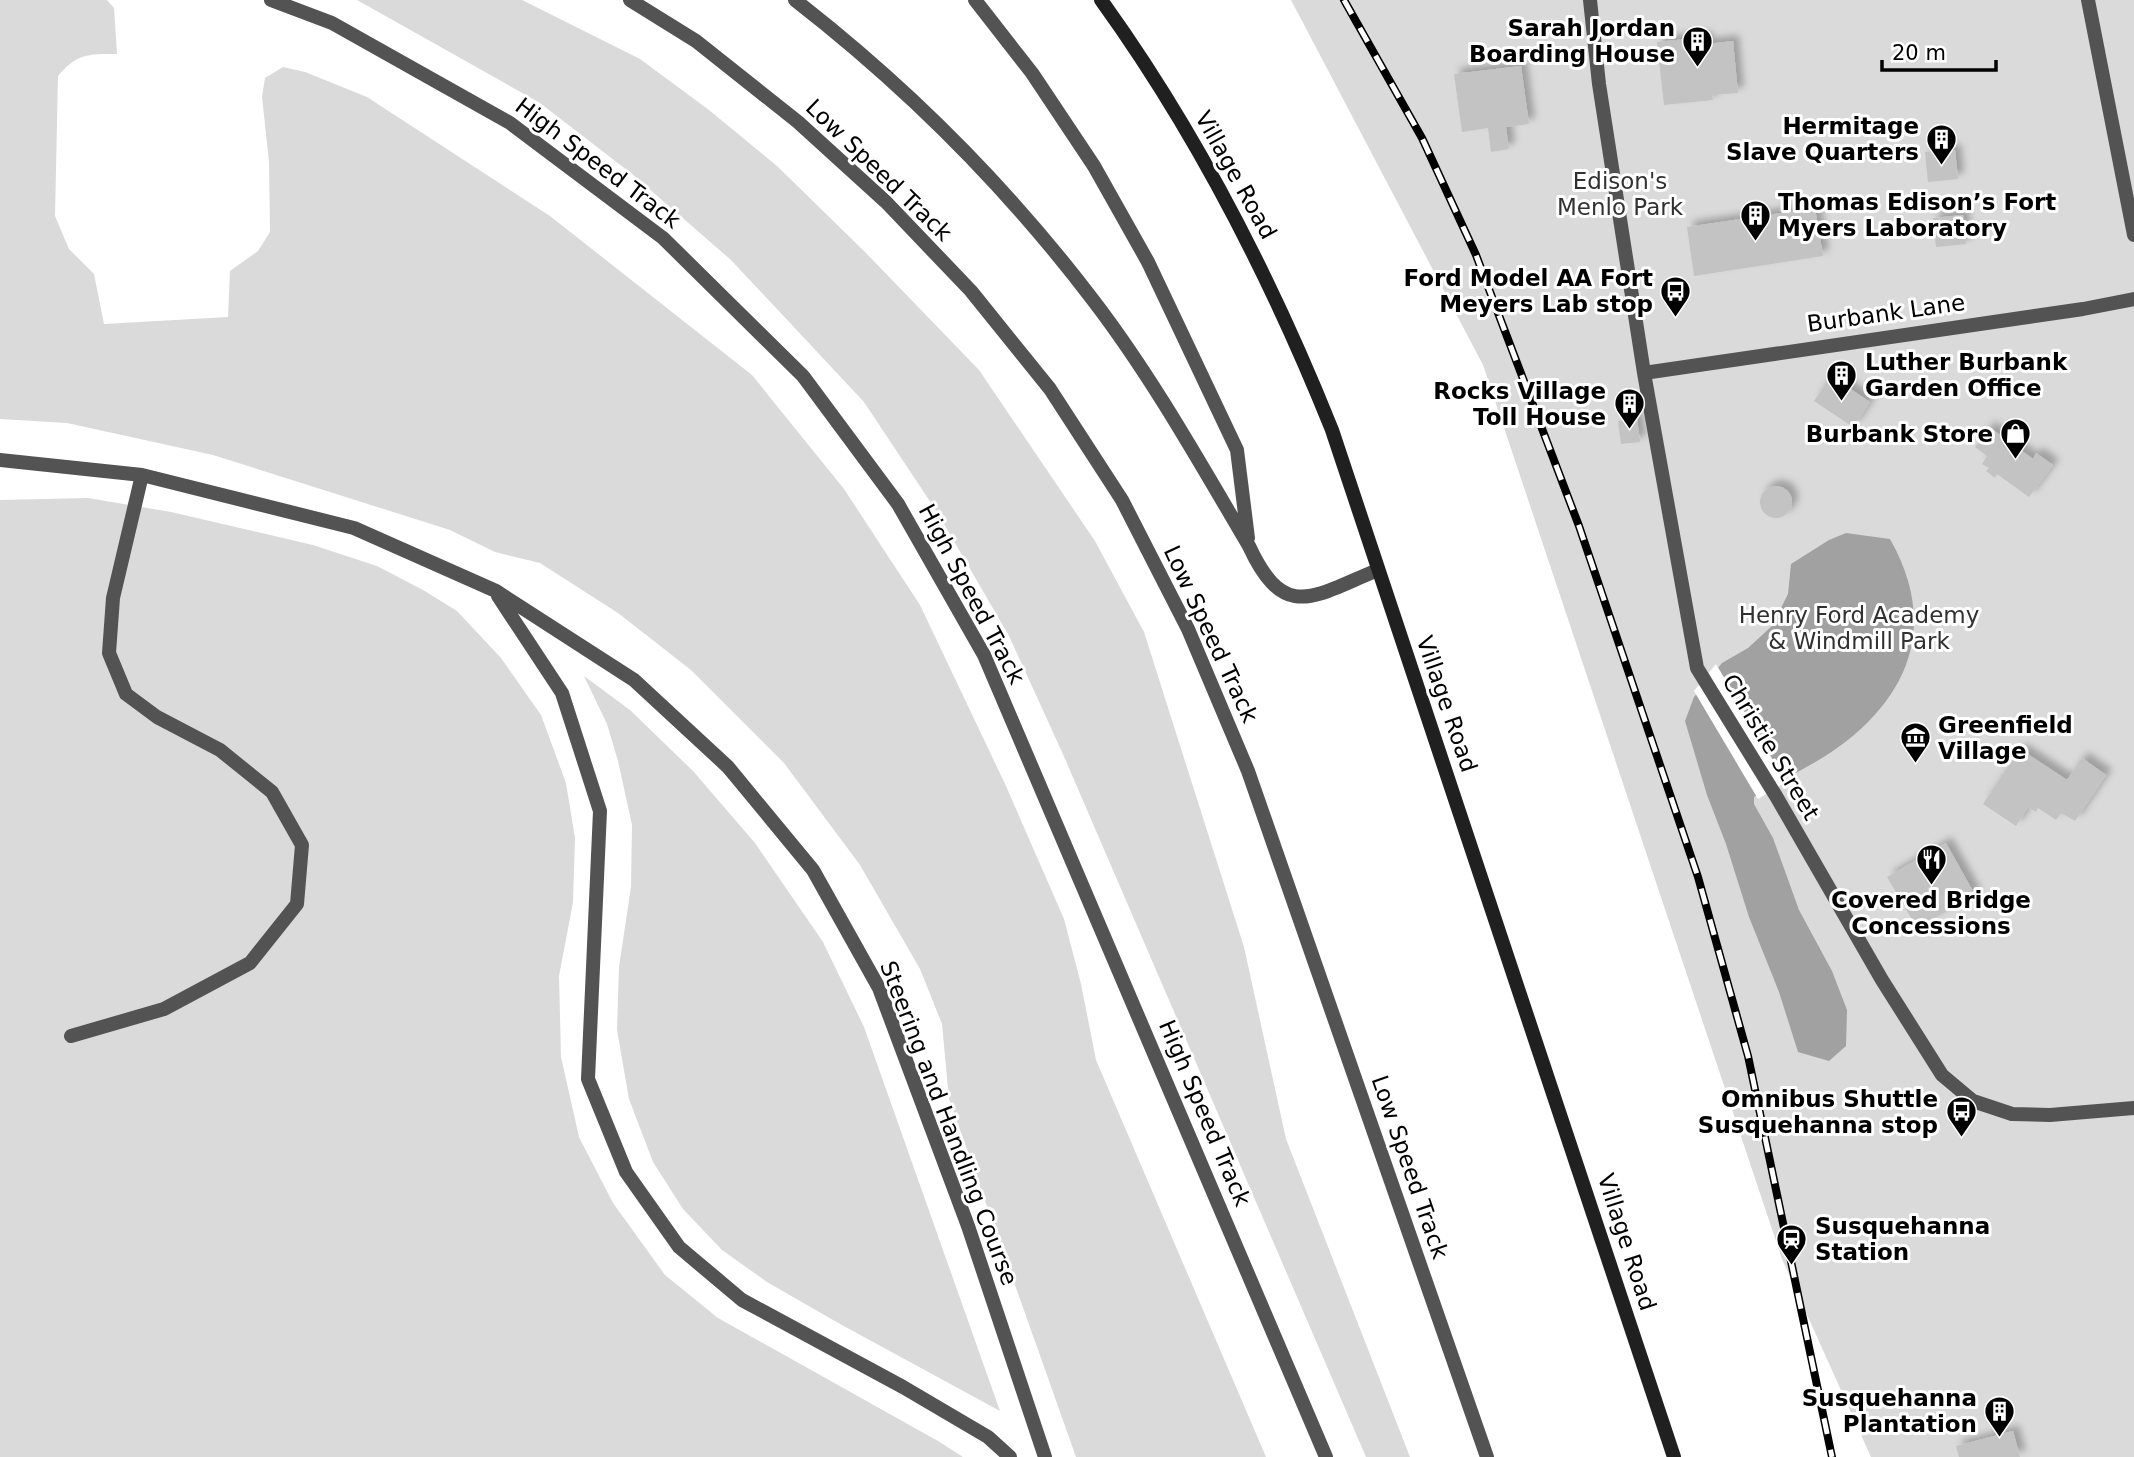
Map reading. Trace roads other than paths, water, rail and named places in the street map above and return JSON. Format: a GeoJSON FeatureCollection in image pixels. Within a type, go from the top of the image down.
{"type":"FeatureCollection","features":[{"type":"Feature","properties":{"kind":"street","name":"High Speed Track"},"geometry":{"type":"LineString","coordinates":[[271,0],[332,23],[510,123],[663,238],[803,376],[898,504],[984,655],[1326,1457]]}},
{"type":"Feature","properties":{"kind":"street","name":"Low Speed Track"},"geometry":{"type":"LineString","coordinates":[[630,0],[696,41],[747,81],[798,122],[886,202],[971,291],[1050,389],[1122,500],[1188,629],[1248,771],[1487,1457]]}},
{"type":"Feature","properties":{"kind":"street"},"geometry":{"type":"LineString","coordinates":[[796,0],[885,74],[960,145],[1029,221],[1094,301],[1152,385],[1272,585],[1290,596],[1308,597],[1378,570]]}},
{"type":"Feature","properties":{"kind":"street"},"geometry":{"type":"LineString","coordinates":[[975,0],[1032,73],[1094,166],[1148,262],[1237,450],[1249,546]]}},
{"type":"Feature","properties":{"kind":"street","name":"Village Road"},"geometry":{"type":"LineString","coordinates":[[1101,0],[1130,40],[1221,189],[1300,351],[1327,419],[1352,485],[1674,1457]]}},
{"type":"Feature","properties":{"kind":"street","name":"Christie Street"},"geometry":{"type":"LineString","coordinates":[[1590,0],[1599,84],[1644,373],[1697,668],[1942,1076],[1973,1101],[2012,1114],[2050,1115],[2134,1108]]}},
{"type":"Feature","properties":{"kind":"street"},"geometry":{"type":"LineString","coordinates":[[2088,0],[2134,234]]}},
{"type":"Feature","properties":{"kind":"street","name":"Burbank Lane"},"geometry":{"type":"LineString","coordinates":[[1644,373],[2083,309],[2134,299]]}},
{"type":"Feature","properties":{"kind":"street","name":"Steering and Handling Course"},"geometry":{"type":"LineString","coordinates":[[0,460],[142,475],[354,527],[496,591],[634,680],[728,766],[813,870],[879,988],[968,1226],[1045,1457]]}},
{"type":"Feature","properties":{"kind":"street"},"geometry":{"type":"LineString","coordinates":[[71,1036],[164,1009],[250,963],[296,904],[302,845],[272,792],[220,750],[157,717],[126,694],[110,653],[113,598],[142,475]]}},
{"type":"Feature","properties":{"kind":"street"},"geometry":{"type":"LineString","coordinates":[[496,591],[562,693],[600,811],[588,1079],[626,1172],[679,1247],[742,1300],[903,1387],[988,1437],[1010,1457]]}},
{"type":"Feature","properties":{"kind":"railway"},"geometry":{"type":"LineString","coordinates":[[1344,0],[1422,138],[1476,255],[1579,526],[1698,877],[1748,1056],[1832,1457]]}},
{"type":"Feature","properties":{"kind":"place","name":"Sarah Jordan Boarding House"},"geometry":{"type":"Point","coordinates":[1698,68]}},
{"type":"Feature","properties":{"kind":"place","name":"Hermitage Slave Quarters"},"geometry":{"type":"Point","coordinates":[1942,166]}},
{"type":"Feature","properties":{"kind":"place","name":"Thomas Edison’s Fort Myers Laboratory"},"geometry":{"type":"Point","coordinates":[1755,242]}},
{"type":"Feature","properties":{"kind":"place","name":"Ford Model AA Fort Meyers Lab stop"},"geometry":{"type":"Point","coordinates":[1676,318]}},
{"type":"Feature","properties":{"kind":"place","name":"Luther Burbank Garden Office"},"geometry":{"type":"Point","coordinates":[1842,402]}},
{"type":"Feature","properties":{"kind":"place","name":"Rocks Village Toll House"},"geometry":{"type":"Point","coordinates":[1629,431]}},
{"type":"Feature","properties":{"kind":"place","name":"Burbank Store"},"geometry":{"type":"Point","coordinates":[2016,461]}},
{"type":"Feature","properties":{"kind":"place","name":"Greenfield Village"},"geometry":{"type":"Point","coordinates":[1915,765]}},
{"type":"Feature","properties":{"kind":"place","name":"Covered Bridge Concessions"},"geometry":{"type":"Point","coordinates":[1931,886]}},
{"type":"Feature","properties":{"kind":"place","name":"Omnibus Shuttle Susquehanna stop"},"geometry":{"type":"Point","coordinates":[1961,1139]}},
{"type":"Feature","properties":{"kind":"place","name":"Susquehanna Station"},"geometry":{"type":"Point","coordinates":[1792,1266]}},
{"type":"Feature","properties":{"kind":"place","name":"Susquehanna Plantation"},"geometry":{"type":"Point","coordinates":[2000,1438]}},
{"type":"Feature","properties":{"kind":"park label","name":"Edison's Menlo Park"},"geometry":{"type":"Point","coordinates":[1620,194]}},
{"type":"Feature","properties":{"kind":"park label","name":"Henry Ford Academy & Windmill Park"},"geometry":{"type":"Point","coordinates":[1859,628]}}]}
